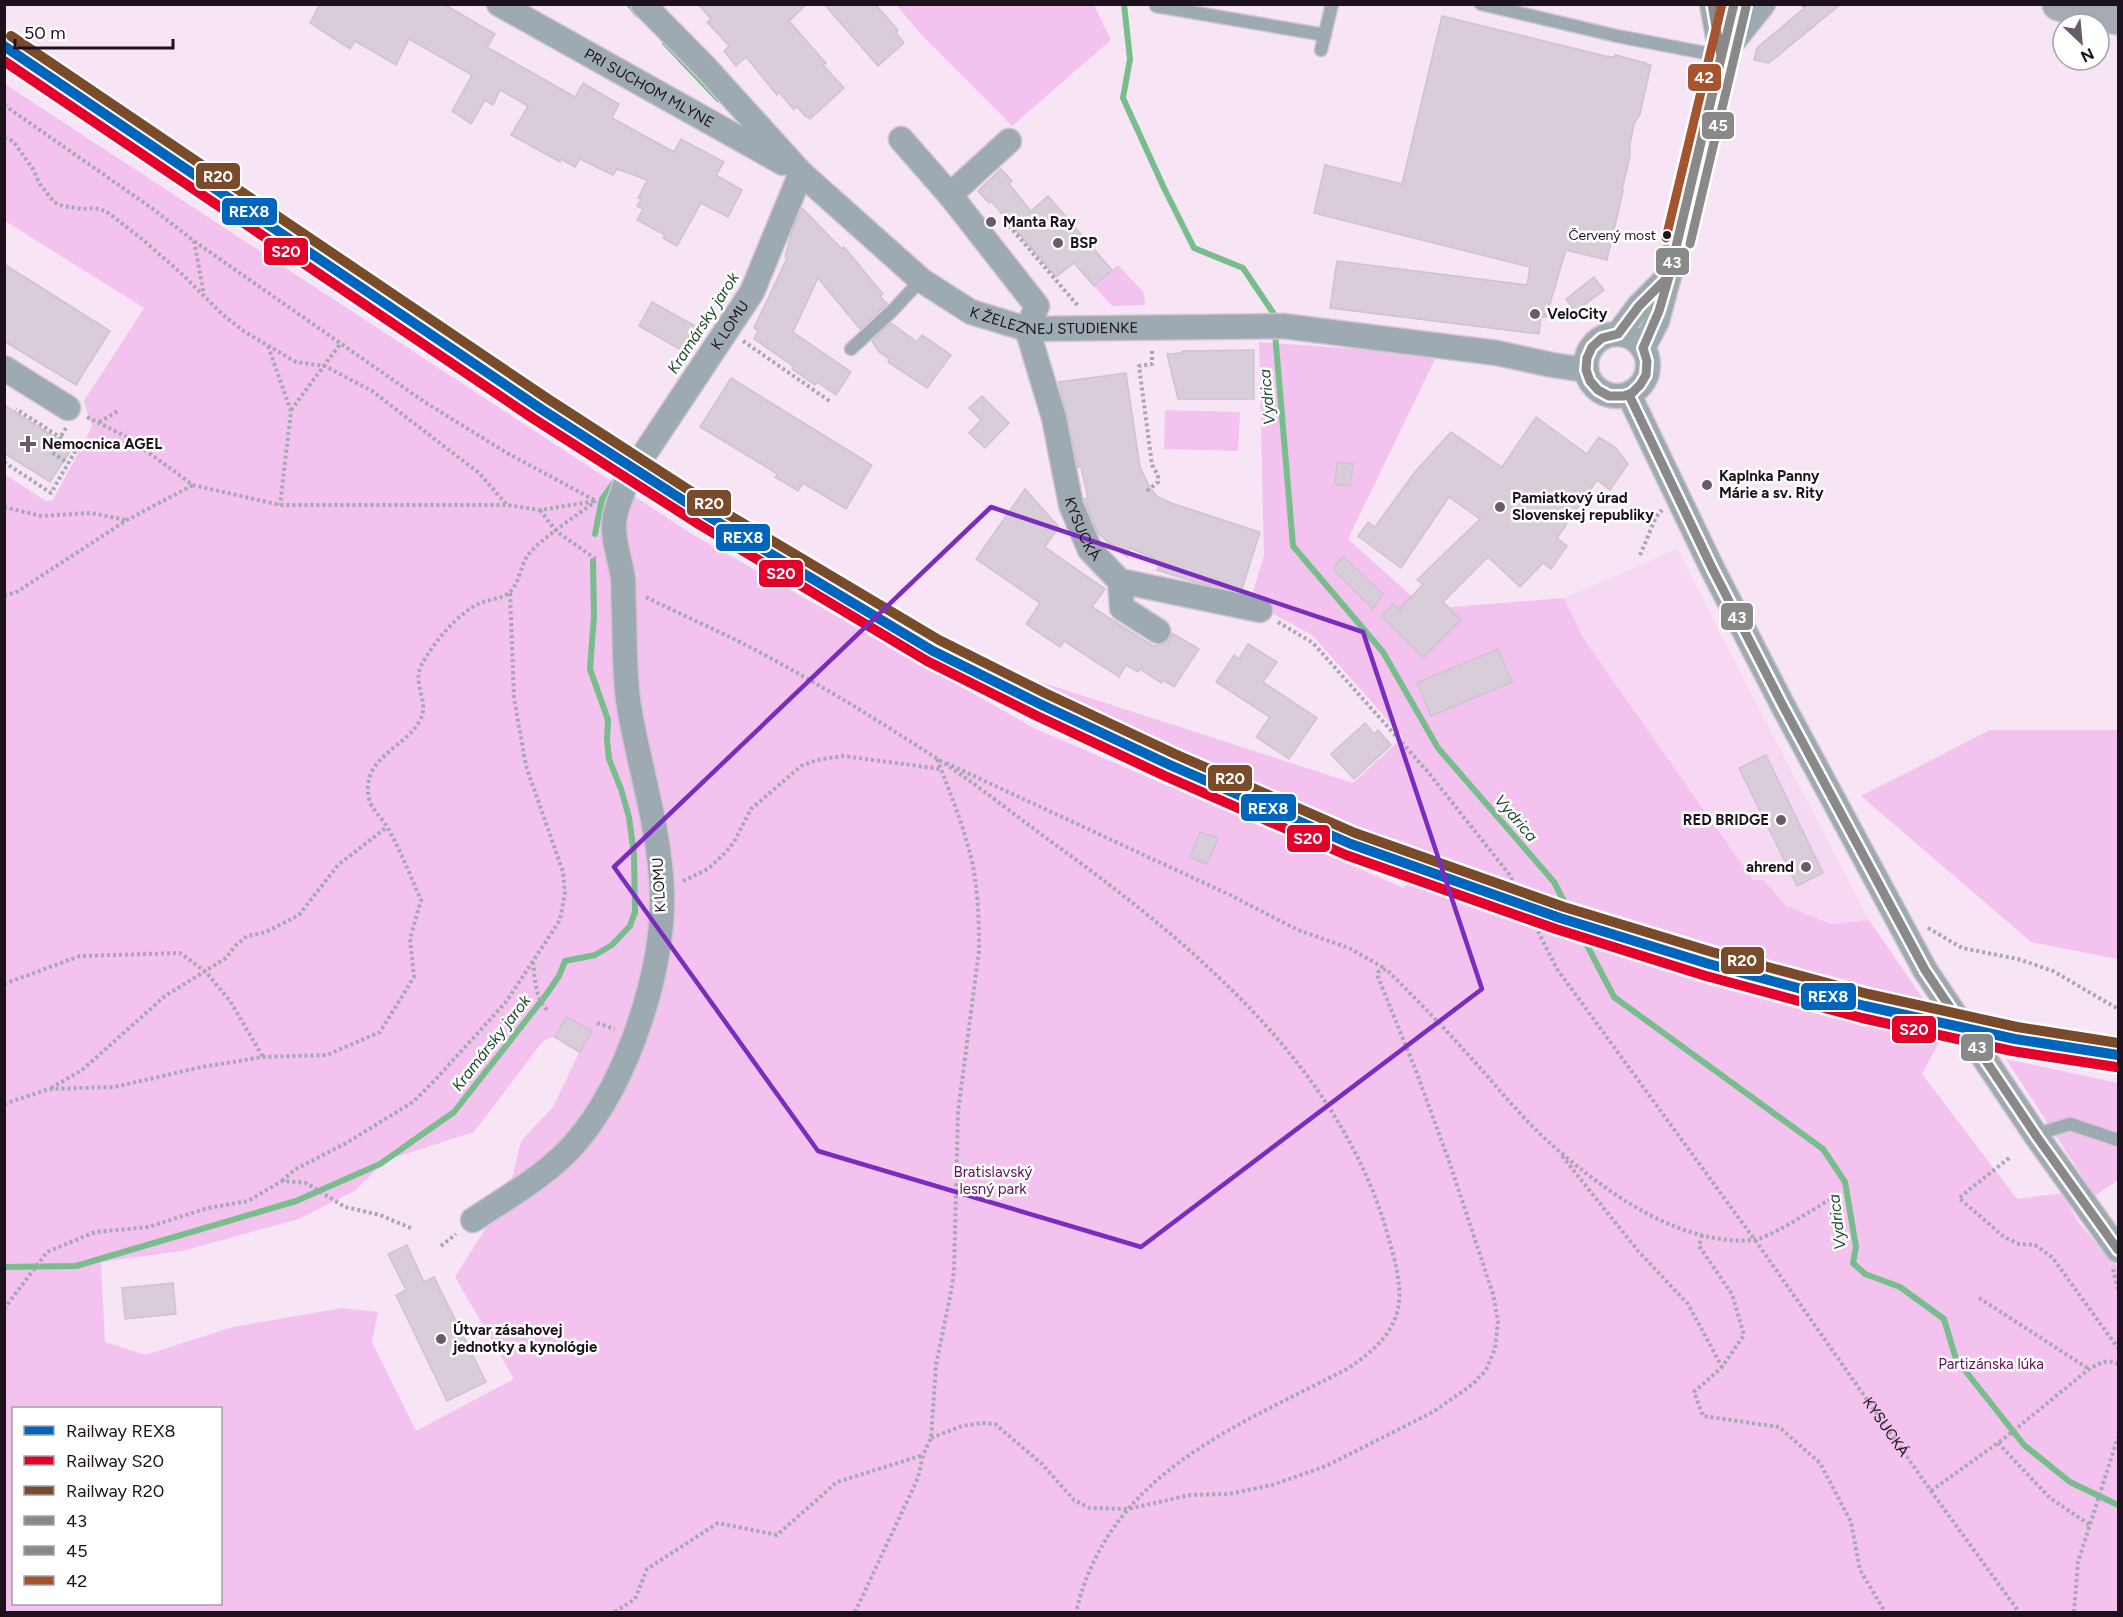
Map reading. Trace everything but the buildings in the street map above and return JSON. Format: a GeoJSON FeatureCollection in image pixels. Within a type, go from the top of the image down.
{"type":"FeatureCollection","features":[{"type":"Feature","properties":{"kind":"main road"},"geometry":{"type":"LineString","coordinates":[[2060,4],[2118,18]]}},
{"type":"Feature","properties":{"kind":"street","name":"PRI SUCHOM MLYNE"},"geometry":{"type":"LineString","coordinates":[[499,4],[801,173]]}},
{"type":"Feature","properties":{"kind":"street","name":"K ŽELEZNEJ STUDIENKE"},"geometry":{"type":"LineString","coordinates":[[643,4],[705,67],[801,173],[921,280],[970,312],[1027,329],[1283,327],[1497,353],[1586,370]]}},
{"type":"Feature","properties":{"kind":"street"},"geometry":{"type":"LineString","coordinates":[[1712,4],[1721,56]]}},
{"type":"Feature","properties":{"kind":"street"},"geometry":{"type":"LineString","coordinates":[[1643,348],[1657,321],[1670,276],[1734,4]]}},
{"type":"Feature","properties":{"kind":"street"},"geometry":{"type":"LineString","coordinates":[[1721,56],[1763,4]]}},
{"type":"Feature","properties":{"kind":"street"},"geometry":{"type":"LineString","coordinates":[[901,139],[950,195],[1037,306],[1027,329]]}},
{"type":"Feature","properties":{"kind":"street"},"geometry":{"type":"LineString","coordinates":[[950,195],[1009,141]]}},
{"type":"Feature","properties":{"kind":"street","name":"K LOMU"},"geometry":{"type":"LineString","coordinates":[[473,1220],[547,1171],[577,1141],[615,1085],[635,1037],[651,983],[661,927],[662,892],[656,838],[631,717],[624,663],[622,578],[616,548],[615,516],[631,475],[752,291],[801,173]]}},
{"type":"Feature","properties":{"kind":"street"},"geometry":{"type":"LineString","coordinates":[[1618,334],[1639,306],[1670,276]]}},
{"type":"Feature","properties":{"kind":"street","name":"KYSUCKÁ"},"geometry":{"type":"LineString","coordinates":[[1027,329],[1054,418],[1071,505],[1090,550],[1120,581]]}},
{"type":"Feature","properties":{"kind":"street"},"geometry":{"type":"LineString","coordinates":[[1618,334],[1632,338],[1643,348],[1648,361],[1646,377],[1636,390],[1629,394],[1611,396],[1595,388],[1586,370],[1586,361],[1593,345],[1609,335],[1618,334]]}},
{"type":"Feature","properties":{"kind":"street"},"geometry":{"type":"LineString","coordinates":[[4,369],[68,408]]}},
{"type":"Feature","properties":{"kind":"street"},"geometry":{"type":"LineString","coordinates":[[1629,394],[1782,704],[1925,970],[2037,1137],[2118,1250]]}},
{"type":"Feature","properties":{"kind":"street"},"geometry":{"type":"LineString","coordinates":[[1158,631],[1122,608],[1120,581],[1260,610]]}},
{"type":"Feature","properties":{"kind":"lane"},"geometry":{"type":"LineString","coordinates":[[1321,50],[1332,4]]}},
{"type":"Feature","properties":{"kind":"lane"},"geometry":{"type":"LineString","coordinates":[[1482,4],[1617,36],[1721,56]]}},
{"type":"Feature","properties":{"kind":"lane"},"geometry":{"type":"LineString","coordinates":[[1156,6],[1325,34]]}},
{"type":"Feature","properties":{"kind":"lane"},"geometry":{"type":"LineString","coordinates":[[851,349],[921,280]]}},
{"type":"Feature","properties":{"kind":"lane"},"geometry":{"type":"LineString","coordinates":[[2037,1137],[2047,1131],[2070,1124],[2118,1140]]}},
{"type":"Feature","properties":{"kind":"path"},"geometry":{"type":"LineString","coordinates":[[4,105],[153,209],[194,241],[446,416],[507,453],[597,501]]}},
{"type":"Feature","properties":{"kind":"path"},"geometry":{"type":"LineString","coordinates":[[4,138],[13,141],[33,169],[39,183],[54,202],[63,206],[106,211],[141,239],[223,315],[245,332],[296,362],[325,366],[372,391],[479,473],[507,505]]}},
{"type":"Feature","properties":{"kind":"path"},"geometry":{"type":"LineString","coordinates":[[1005,221],[1079,308]]}},
{"type":"Feature","properties":{"kind":"path"},"geometry":{"type":"LineString","coordinates":[[194,241],[204,295]]}},
{"type":"Feature","properties":{"kind":"path"},"geometry":{"type":"LineString","coordinates":[[727,329],[831,402]]}},
{"type":"Feature","properties":{"kind":"path"},"geometry":{"type":"LineString","coordinates":[[291,411],[341,343]]}},
{"type":"Feature","properties":{"kind":"path"},"geometry":{"type":"LineString","coordinates":[[1147,491],[1158,482],[1158,475],[1152,465],[1139,366],[1152,364],[1152,344]]}},
{"type":"Feature","properties":{"kind":"path"},"geometry":{"type":"LineString","coordinates":[[268,346],[291,411],[280,505]]}},
{"type":"Feature","properties":{"kind":"path"},"geometry":{"type":"LineString","coordinates":[[68,408],[127,437],[193,485],[280,505],[507,505],[540,510],[597,501]]}},
{"type":"Feature","properties":{"kind":"path"},"geometry":{"type":"LineString","coordinates":[[68,408],[71,422],[51,452],[68,463]]}},
{"type":"Feature","properties":{"kind":"path"},"geometry":{"type":"LineString","coordinates":[[4,462],[51,493],[77,448],[16,409]]}},
{"type":"Feature","properties":{"kind":"path"},"geometry":{"type":"LineString","coordinates":[[99,422],[120,410]]}},
{"type":"Feature","properties":{"kind":"path"},"geometry":{"type":"LineString","coordinates":[[4,595],[15,593],[127,520],[193,485]]}},
{"type":"Feature","properties":{"kind":"path"},"geometry":{"type":"LineString","coordinates":[[49,1089],[114,1087],[201,1067],[263,1057],[327,1055],[380,1032],[414,977],[410,939],[421,900],[387,826],[369,800],[369,782],[378,761],[418,724],[424,711],[418,683],[421,667],[444,633],[465,612],[482,602],[502,597],[510,592],[527,556],[597,501]]}},
{"type":"Feature","properties":{"kind":"path"},"geometry":{"type":"LineString","coordinates":[[1640,555],[1656,517],[1668,502]]}},
{"type":"Feature","properties":{"kind":"path"},"geometry":{"type":"LineString","coordinates":[[4,507],[41,516],[91,513],[127,520]]}},
{"type":"Feature","properties":{"kind":"path"},"geometry":{"type":"LineString","coordinates":[[540,510],[556,531],[622,578],[640,594],[792,670],[937,758],[1114,887],[1203,962],[1269,1030],[1322,1094],[1356,1155],[1381,1214],[1398,1268],[1400,1306],[1389,1333],[1369,1355],[1347,1369],[1209,1440],[1174,1465],[1128,1509],[1096,1555],[1081,1592],[1076,1612]]}},
{"type":"Feature","properties":{"kind":"path"},"geometry":{"type":"LineString","coordinates":[[4,1309],[47,1252],[95,1232],[148,1227],[208,1208],[248,1201],[282,1181],[294,1170],[348,1142],[413,1102],[506,1002],[560,920],[565,893],[563,872],[526,766],[514,698],[510,592]]}},
{"type":"Feature","properties":{"kind":"path","name":"KYSUCKÁ"},"geometry":{"type":"LineString","coordinates":[[1260,610],[1313,643],[1428,772],[1509,874],[1557,969],[1755,1240],[1930,1491],[2019,1612]]}},
{"type":"Feature","properties":{"kind":"path"},"geometry":{"type":"LineString","coordinates":[[662,892],[708,869],[734,842],[751,809],[801,766],[817,760],[843,756],[941,769]]}},
{"type":"Feature","properties":{"kind":"path"},"geometry":{"type":"LineString","coordinates":[[855,1612],[918,1478],[923,1455],[930,1438],[936,1365],[954,1271],[958,1112],[979,951],[979,925],[978,898],[969,847],[937,758]]}},
{"type":"Feature","properties":{"kind":"path"},"geometry":{"type":"LineString","coordinates":[[937,758],[1298,930],[1349,948],[1386,969],[1558,1150],[1638,1251],[1688,1304],[1722,1366]]}},
{"type":"Feature","properties":{"kind":"path"},"geometry":{"type":"LineString","coordinates":[[4,1104],[49,1089],[82,1070],[165,996],[226,958],[247,936],[266,932],[299,915],[338,865],[387,826]]}},
{"type":"Feature","properties":{"kind":"path"},"geometry":{"type":"LineString","coordinates":[[1919,925],[1962,948],[2018,959],[2053,971],[2118,1009]]}},
{"type":"Feature","properties":{"kind":"path"},"geometry":{"type":"LineString","coordinates":[[4,984],[80,956],[180,952],[206,972],[230,1001],[263,1057]]}},
{"type":"Feature","properties":{"kind":"path"},"geometry":{"type":"LineString","coordinates":[[533,962],[537,990],[543,1007],[549,1011]]}},
{"type":"Feature","properties":{"kind":"path"},"geometry":{"type":"LineString","coordinates":[[930,1438],[962,1426],[995,1424],[1042,1464],[1074,1500],[1090,1508],[1128,1509],[1191,1495],[1229,1494],[1272,1485],[1326,1466],[1433,1412],[1473,1384],[1486,1370],[1495,1349],[1498,1321],[1493,1294],[1449,1161],[1378,977],[1378,972],[1386,969]]}},
{"type":"Feature","properties":{"kind":"path"},"geometry":{"type":"LineString","coordinates":[[1558,1150],[1609,1189],[1651,1216],[1702,1235],[1755,1240],[1794,1221],[1829,1200]]}},
{"type":"Feature","properties":{"kind":"path"},"geometry":{"type":"LineString","coordinates":[[2009,1158],[1959,1198],[2004,1237],[2019,1244],[2035,1245],[2052,1257],[2118,1348]]}},
{"type":"Feature","properties":{"kind":"path"},"geometry":{"type":"LineString","coordinates":[[282,1181],[306,1183],[345,1207],[380,1215],[413,1229]]}},
{"type":"Feature","properties":{"kind":"path"},"geometry":{"type":"LineString","coordinates":[[1702,1235],[1699,1246],[1732,1294],[1744,1335],[1722,1366],[1694,1392],[1703,1416],[1779,1427],[1820,1463],[1851,1522],[1860,1570],[1885,1612]]}},
{"type":"Feature","properties":{"kind":"path"},"geometry":{"type":"LineString","coordinates":[[1979,1298],[2089,1370]]}},
{"type":"Feature","properties":{"kind":"path"},"geometry":{"type":"LineString","coordinates":[[1930,1491],[2006,1437],[2099,1363],[2112,1361],[2118,1364]]}},
{"type":"Feature","properties":{"kind":"path"},"geometry":{"type":"LineString","coordinates":[[2074,1612],[2078,1562],[2118,1437]]}},
{"type":"Feature","properties":{"kind":"path"},"geometry":{"type":"LineString","coordinates":[[1998,1443],[2050,1498],[2090,1525]]}},
{"type":"Feature","properties":{"kind":"path"},"geometry":{"type":"LineString","coordinates":[[615,1612],[635,1599],[646,1569],[718,1523],[777,1535],[837,1482],[923,1455]]}},
{"type":"Feature","properties":{"kind":"highlighted area"},"geometry":{"type":"Polygon","coordinates":[[[991,507],[1363,632],[1482,989],[1141,1247],[818,1151],[614,867],[991,507]]]}},
{"type":"Feature","properties":{"kind":"shaded area"},"geometry":{"type":"Polygon","coordinates":[[[1677,549],[1869,920],[1832,924],[1785,906],[1763,880],[1753,880],[1583,638],[1564,598],[1677,549]]]}},
{"type":"Feature","properties":{"kind":"green space"},"geometry":{"type":"Polygon","coordinates":[[[896,5],[1094,5],[1111,40],[1012,126],[921,34],[896,5]]]}},
{"type":"Feature","properties":{"kind":"green space","name":"Bratislavský lesný park"},"geometry":{"type":"Polygon","coordinates":[[[5,84],[695,536],[1034,728],[1404,888],[1416,858],[1028,678],[1353,783],[1403,737],[1312,635],[1250,601],[1264,556],[1259,342],[1437,355],[1348,539],[1426,609],[1564,598],[1583,638],[1753,880],[1763,880],[1786,906],[1831,924],[1869,920],[1945,1031],[1922,1074],[2017,1199],[2063,1193],[2078,1222],[2118,1267],[2118,1612],[5,1612],[4,474],[46,501],[53,500],[92,427],[84,401],[144,308],[5,221],[5,84]],[[553,1037],[543,1041],[474,1132],[384,1161],[356,1190],[299,1219],[182,1251],[101,1262],[105,1342],[145,1355],[233,1327],[342,1308],[378,1312],[372,1342],[416,1431],[514,1379],[455,1277],[509,1191],[521,1141],[553,1107],[579,1053],[553,1037]]]}},
{"type":"Feature","properties":{"kind":"green space"},"geometry":{"type":"Polygon","coordinates":[[[1118,265],[1144,293],[1145,305],[1112,306],[1094,286],[1118,265]]]}},
{"type":"Feature","properties":{"kind":"green space"},"geometry":{"type":"Polygon","coordinates":[[[1165,410],[1240,412],[1238,451],[1164,449],[1165,410]]]}},
{"type":"Feature","properties":{"kind":"green space"},"geometry":{"type":"Polygon","coordinates":[[[1990,730],[2118,730],[2118,959],[2031,942],[1861,796],[1990,730]]]}},
{"type":"Feature","properties":{"kind":"green space"},"geometry":{"type":"Polygon","coordinates":[[[2006,1059],[2118,1083],[2118,1180],[2095,1196],[2006,1059]]]}},
{"type":"Feature","properties":{"kind":"waterway","name":"Kramársky jarok"},"geometry":{"type":"LineString","coordinates":[[629,4],[637,14]]}},
{"type":"Feature","properties":{"kind":"waterway","name":"Vydrica"},"geometry":{"type":"LineString","coordinates":[[1124,4],[1130,59],[1123,98],[1164,188],[1194,248],[1243,268],[1274,314],[1274,322]]}},
{"type":"Feature","properties":{"kind":"waterway","name":"Kramársky jarok"},"geometry":{"type":"LineString","coordinates":[[665,43],[718,99]]}},
{"type":"Feature","properties":{"kind":"waterway","name":"Vydrica"},"geometry":{"type":"LineString","coordinates":[[1275,333],[1293,546],[1383,652],[1438,748],[1554,882],[1614,997],[1823,1149],[1845,1182],[1856,1247],[1853,1263],[1865,1274],[1900,1287],[1944,1319],[1956,1359],[2024,1445],[2070,1482],[2118,1505]]}},
{"type":"Feature","properties":{"kind":"waterway","name":"Kramársky jarok"},"geometry":{"type":"LineString","coordinates":[[595,534],[602,499],[615,481]]}},
{"type":"Feature","properties":{"kind":"waterway","name":"Kramársky jarok"},"geometry":{"type":"LineString","coordinates":[[4,1267],[76,1266],[296,1201],[380,1164],[454,1112],[546,995],[559,976],[565,961],[595,955],[612,945],[630,926],[635,912],[634,855],[629,817],[609,759],[608,720],[590,669],[594,616],[593,561]]}},
{"type":"Feature","properties":{"kind":"rail line","name":"R20"},"geometry":{"type":"LineString","coordinates":[[11,36],[548,399],[712,505],[939,640],[1047,694],[1175,754],[1355,833],[1564,907],[1712,952],[1868,994],[2017,1027],[2118,1043]]}},
{"type":"Feature","properties":{"kind":"rail line","name":"REX8"},"geometry":{"type":"LineString","coordinates":[[4,46],[541,409],[706,515],[933,651],[1042,705],[1170,765],[1351,844],[1560,918],[1709,964],[1865,1006],[2015,1039],[2118,1055]]}},
{"type":"Feature","properties":{"kind":"rail line","name":"S20"},"geometry":{"type":"LineString","coordinates":[[4,61],[534,419],[700,525],[927,661],[1037,716],[1165,776],[1346,855],[1556,929],[1706,976],[1862,1018],[2012,1051],[2116,1067]]}},
{"type":"Feature","properties":{"kind":"transit line","name":"43"},"geometry":{"type":"LineString","coordinates":[[1712,4],[1721,56],[1669,276],[1639,306],[1618,334],[1602,338],[1592,347],[1587,358],[1586,370],[1590,381],[1598,390],[1609,396],[1624,396],[1632,393],[1646,375],[1647,361],[1643,348],[1659,311],[1670,273],[1734,4]]}},
{"type":"Feature","properties":{"kind":"transit line","name":"42"},"geometry":{"type":"LineString","coordinates":[[1666,238],[1722,4]]}},
{"type":"Feature","properties":{"kind":"transit line","name":"45"},"geometry":{"type":"LineString","coordinates":[[1690,244],[1746,7]]}},
{"type":"Feature","properties":{"kind":"transit line","name":"43"},"geometry":{"type":"LineString","coordinates":[[1629,395],[1712,568],[1782,704],[1925,970],[2037,1137],[2118,1250]]}},
{"type":"Feature","properties":{"kind":"place","name":"Manta Ray"},"geometry":{"type":"Point","coordinates":[991,222]}},
{"type":"Feature","properties":{"kind":"place","name":"Červený most"},"geometry":{"type":"Point","coordinates":[1667,235]}},
{"type":"Feature","properties":{"kind":"place","name":"BSP"},"geometry":{"type":"Point","coordinates":[1058,243]}},
{"type":"Feature","properties":{"kind":"place","name":"VeloCity"},"geometry":{"type":"Point","coordinates":[1535,314]}},
{"type":"Feature","properties":{"kind":"place","name":"Nemocnica AGEL"},"geometry":{"type":"Point","coordinates":[28,444]}},
{"type":"Feature","properties":{"kind":"place","name":"Kaplnka Panny Márie a sv. Rity"},"geometry":{"type":"Point","coordinates":[1707,485]}},
{"type":"Feature","properties":{"kind":"place","name":"Pamiatkový úrad Slovenskej republiky"},"geometry":{"type":"Point","coordinates":[1500,507]}},
{"type":"Feature","properties":{"kind":"place","name":"RED BRIDGE"},"geometry":{"type":"Point","coordinates":[1781,820]}},
{"type":"Feature","properties":{"kind":"place","name":"ahrend"},"geometry":{"type":"Point","coordinates":[1806,867]}},
{"type":"Feature","properties":{"kind":"place","name":"Útvar zásahovej jednotky a kynológie"},"geometry":{"type":"Point","coordinates":[441,1339]}},
{"type":"Feature","properties":{"kind":"park label","name":"Partizánska lúka"},"geometry":{"type":"Point","coordinates":[1991,1364]}}]}
